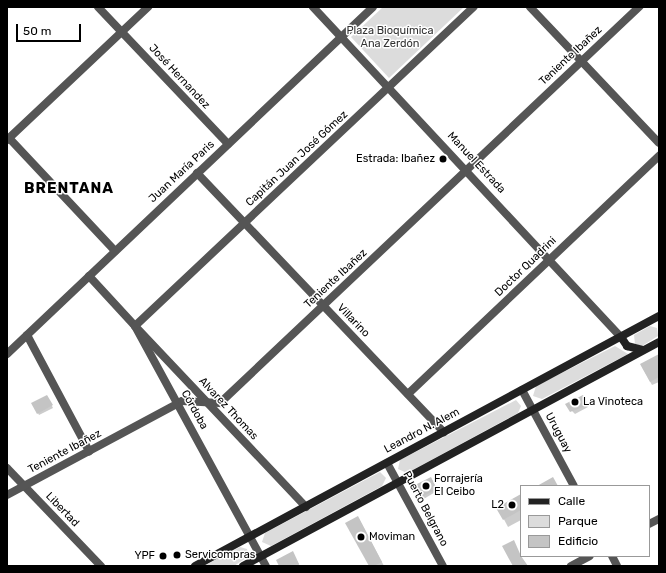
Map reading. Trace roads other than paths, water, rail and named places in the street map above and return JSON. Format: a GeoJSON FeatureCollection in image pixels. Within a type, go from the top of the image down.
{"type":"FeatureCollection","features":[{"type":"Feature","properties":{"kind":"main road","name":"Leandro N. Alem"},"geometry":{"type":"LineString","coordinates":[[196,566],[659,316]]}},
{"type":"Feature","properties":{"kind":"main road"},"geometry":{"type":"LineString","coordinates":[[648,322],[659,322]]}},
{"type":"Feature","properties":{"kind":"main road"},"geometry":{"type":"LineString","coordinates":[[621,337],[627,346],[643,350]]}},
{"type":"Feature","properties":{"kind":"main road"},"geometry":{"type":"LineString","coordinates":[[244,566],[659,342]]}},
{"type":"Feature","properties":{"kind":"street","name":"José Hernandez"},"geometry":{"type":"LineString","coordinates":[[98,7],[228,144]]}},
{"type":"Feature","properties":{"kind":"street"},"geometry":{"type":"LineString","coordinates":[[115,251],[8,138],[148,7]]}},
{"type":"Feature","properties":{"kind":"street","name":"Manuel Estrada"},"geometry":{"type":"LineString","coordinates":[[314,7],[551,259],[621,337]]}},
{"type":"Feature","properties":{"kind":"street","name":"Juan María Paris"},"geometry":{"type":"LineString","coordinates":[[7,354],[373,7]]}},
{"type":"Feature","properties":{"kind":"street","name":"Capitán Juan José Gómez"},"geometry":{"type":"LineString","coordinates":[[135,326],[474,7]]}},
{"type":"Feature","properties":{"kind":"street"},"geometry":{"type":"LineString","coordinates":[[530,7],[659,143]]}},
{"type":"Feature","properties":{"kind":"street","name":"Teniente Ibañez"},"geometry":{"type":"LineString","coordinates":[[7,495],[178,404],[187,401],[209,405],[220,403],[640,7]]}},
{"type":"Feature","properties":{"kind":"street","name":"Doctor Quadrini"},"geometry":{"type":"LineString","coordinates":[[408,394],[659,156]]}},
{"type":"Feature","properties":{"kind":"street","name":"Villarino"},"geometry":{"type":"LineString","coordinates":[[197,173],[444,432]]}},
{"type":"Feature","properties":{"kind":"street","name":"Córdoba"},"geometry":{"type":"LineString","coordinates":[[89,276],[135,326],[266,566]]}},
{"type":"Feature","properties":{"kind":"street","name":"Alvarez Thomas"},"geometry":{"type":"LineString","coordinates":[[135,326],[306,507]]}},
{"type":"Feature","properties":{"kind":"street"},"geometry":{"type":"LineString","coordinates":[[27,335],[90,451]]}},
{"type":"Feature","properties":{"kind":"street","name":"Uruguay"},"geometry":{"type":"LineString","coordinates":[[522,390],[573,485]]}},
{"type":"Feature","properties":{"kind":"street","name":"Puerto Belgrano"},"geometry":{"type":"LineString","coordinates":[[387,463],[443,566]]}},
{"type":"Feature","properties":{"kind":"street","name":"Libertad"},"geometry":{"type":"LineString","coordinates":[[7,468],[100,566]]}},
{"type":"Feature","properties":{"kind":"street"},"geometry":{"type":"LineString","coordinates":[[650,524],[659,519]]}},
{"type":"Feature","properties":{"kind":"street"},"geometry":{"type":"LineString","coordinates":[[571,566],[588,557]]}},
{"type":"Feature","properties":{"kind":"street"},"geometry":{"type":"LineString","coordinates":[[612,557],[617,566]]}},
{"type":"Feature","properties":{"kind":"place","name":"Estrada: Ibañez"},"geometry":{"type":"Point","coordinates":[443,159]}},
{"type":"Feature","properties":{"kind":"place","name":"La Vinoteca"},"geometry":{"type":"Point","coordinates":[575,402]}},
{"type":"Feature","properties":{"kind":"place","name":"Forrajería El Ceibo"},"geometry":{"type":"Point","coordinates":[426,486]}},
{"type":"Feature","properties":{"kind":"place","name":"L2"},"geometry":{"type":"Point","coordinates":[512,505]}},
{"type":"Feature","properties":{"kind":"place","name":"Moviman"},"geometry":{"type":"Point","coordinates":[361,537]}},
{"type":"Feature","properties":{"kind":"place","name":"Servicompras"},"geometry":{"type":"Point","coordinates":[177,555]}},
{"type":"Feature","properties":{"kind":"place","name":"YPF"},"geometry":{"type":"Point","coordinates":[163,556]}},
{"type":"Feature","properties":{"kind":"district","name":"BRENTANA"},"geometry":{"type":"Point","coordinates":[69,189]}},
{"type":"Feature","properties":{"kind":"park label","name":"Plaza Bioquímica Ana Zerdón"},"geometry":{"type":"Point","coordinates":[390,38]}}]}
